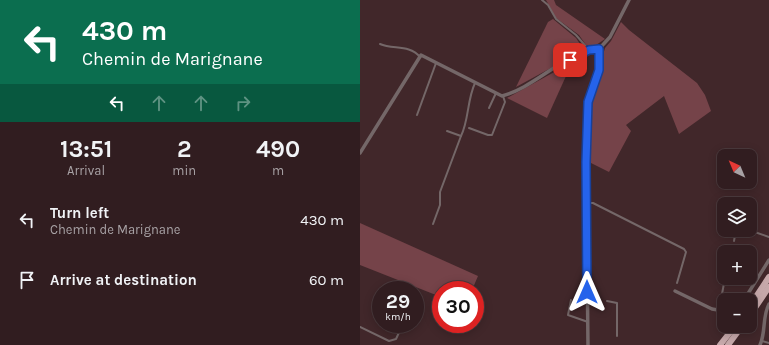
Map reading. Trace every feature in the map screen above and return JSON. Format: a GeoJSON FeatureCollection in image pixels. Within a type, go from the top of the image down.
{"type":"FeatureCollection","features":[{"type":"Feature","properties":{"kind":"highway"},"geometry":{"type":"LineString","coordinates":[[757,295],[769,277]]}},
{"type":"Feature","properties":{"kind":"highway"},"geometry":{"type":"LineString","coordinates":[[757,305],[769,288]]}},
{"type":"Feature","properties":{"kind":"highway"},"geometry":{"type":"LineString","coordinates":[[720,345],[730,333]]}},
{"type":"Feature","properties":{"kind":"highway"},"geometry":{"type":"LineString","coordinates":[[728,345],[737,333]]}},
{"type":"Feature","properties":{"kind":"street"},"geometry":{"type":"LineString","coordinates":[[360,153],[420,56],[423,55],[502,96],[522,87],[589,50],[599,49],[610,38],[629,0]]}},
{"type":"Feature","properties":{"kind":"street"},"geometry":{"type":"LineString","coordinates":[[588,345],[586,162],[588,102],[599,70],[599,49]]}},
{"type":"Feature","properties":{"kind":"street"},"geometry":{"type":"LineString","coordinates":[[748,293],[769,260]]}},
{"type":"Feature","properties":{"kind":"street"},"geometry":{"type":"LineString","coordinates":[[675,291],[712,309],[717,310]]}},
{"type":"Feature","properties":{"kind":"street"},"geometry":{"type":"LineString","coordinates":[[761,343],[766,312],[769,304]]}},
{"type":"Feature","properties":{"kind":"lane"},"geometry":{"type":"LineString","coordinates":[[542,0],[548,5],[556,19],[576,35],[589,50]]}},
{"type":"Feature","properties":{"kind":"lane"},"geometry":{"type":"LineString","coordinates":[[380,44],[386,47],[403,47],[417,53],[420,56]]}},
{"type":"Feature","properties":{"kind":"lane"},"geometry":{"type":"LineString","coordinates":[[417,114],[436,62]]}},
{"type":"Feature","properties":{"kind":"lane"},"geometry":{"type":"LineString","coordinates":[[432,224],[440,206],[440,192],[464,130],[468,102],[475,82]]}},
{"type":"Feature","properties":{"kind":"lane"},"geometry":{"type":"LineString","coordinates":[[490,108],[496,93]]}},
{"type":"Feature","properties":{"kind":"lane"},"geometry":{"type":"LineString","coordinates":[[469,128],[492,135],[505,102],[502,96]]}},
{"type":"Feature","properties":{"kind":"lane"},"geometry":{"type":"LineString","coordinates":[[447,131],[461,136]]}},
{"type":"Feature","properties":{"kind":"lane"},"geometry":{"type":"LineString","coordinates":[[587,203],[593,203],[684,249],[686,252],[677,283]]}},
{"type":"Feature","properties":{"kind":"lane"},"geometry":{"type":"LineString","coordinates":[[757,233],[769,237]]}},
{"type":"Feature","properties":{"kind":"lane"},"geometry":{"type":"LineString","coordinates":[[734,241],[735,237]]}},
{"type":"Feature","properties":{"kind":"lane"},"geometry":{"type":"LineString","coordinates":[[570,300],[568,315],[588,322]]}},
{"type":"Feature","properties":{"kind":"lane"},"geometry":{"type":"LineString","coordinates":[[607,301],[618,303],[617,336]]}},
{"type":"Feature","properties":{"kind":"lane"},"geometry":{"type":"LineString","coordinates":[[360,327],[372,333]]}},
{"type":"Feature","properties":{"kind":"lane"},"geometry":{"type":"LineString","coordinates":[[372,333],[389,341],[396,339],[399,333]]}},
{"type":"Feature","properties":{"kind":"lane"},"geometry":{"type":"LineString","coordinates":[[761,343],[769,343]]}},
{"type":"Feature","properties":{"kind":"shaded area"},"geometry":{"type":"Polygon","coordinates":[[[546,0],[554,0],[556,5],[605,39],[593,47],[586,45],[579,35],[556,18],[546,0]]]}},
{"type":"Feature","properties":{"kind":"shaded area"},"geometry":{"type":"Polygon","coordinates":[[[553,19],[576,38],[584,50],[516,87],[548,22],[553,19]]]}},
{"type":"Feature","properties":{"kind":"shaded area"},"geometry":{"type":"Polygon","coordinates":[[[621,22],[629,30],[697,83],[705,95],[711,111],[679,134],[664,96],[626,125],[631,131],[609,172],[589,162],[589,116],[591,94],[604,65],[603,55],[605,48],[611,41],[621,22]]]}},
{"type":"Feature","properties":{"kind":"shaded area"},"geometry":{"type":"Polygon","coordinates":[[[567,65],[571,65],[547,118],[507,98],[567,65]]]}},
{"type":"Feature","properties":{"kind":"shaded area"},"geometry":{"type":"Polygon","coordinates":[[[360,223],[478,276],[476,281],[432,281],[432,293],[424,290],[424,281],[400,281],[360,265],[360,223]]]}},
{"type":"Feature","properties":{"kind":"route"},"geometry":{"type":"LineString","coordinates":[[570,60],[589,50],[599,49],[599,70],[590,92],[588,102],[586,162],[587,292]]}}]}
